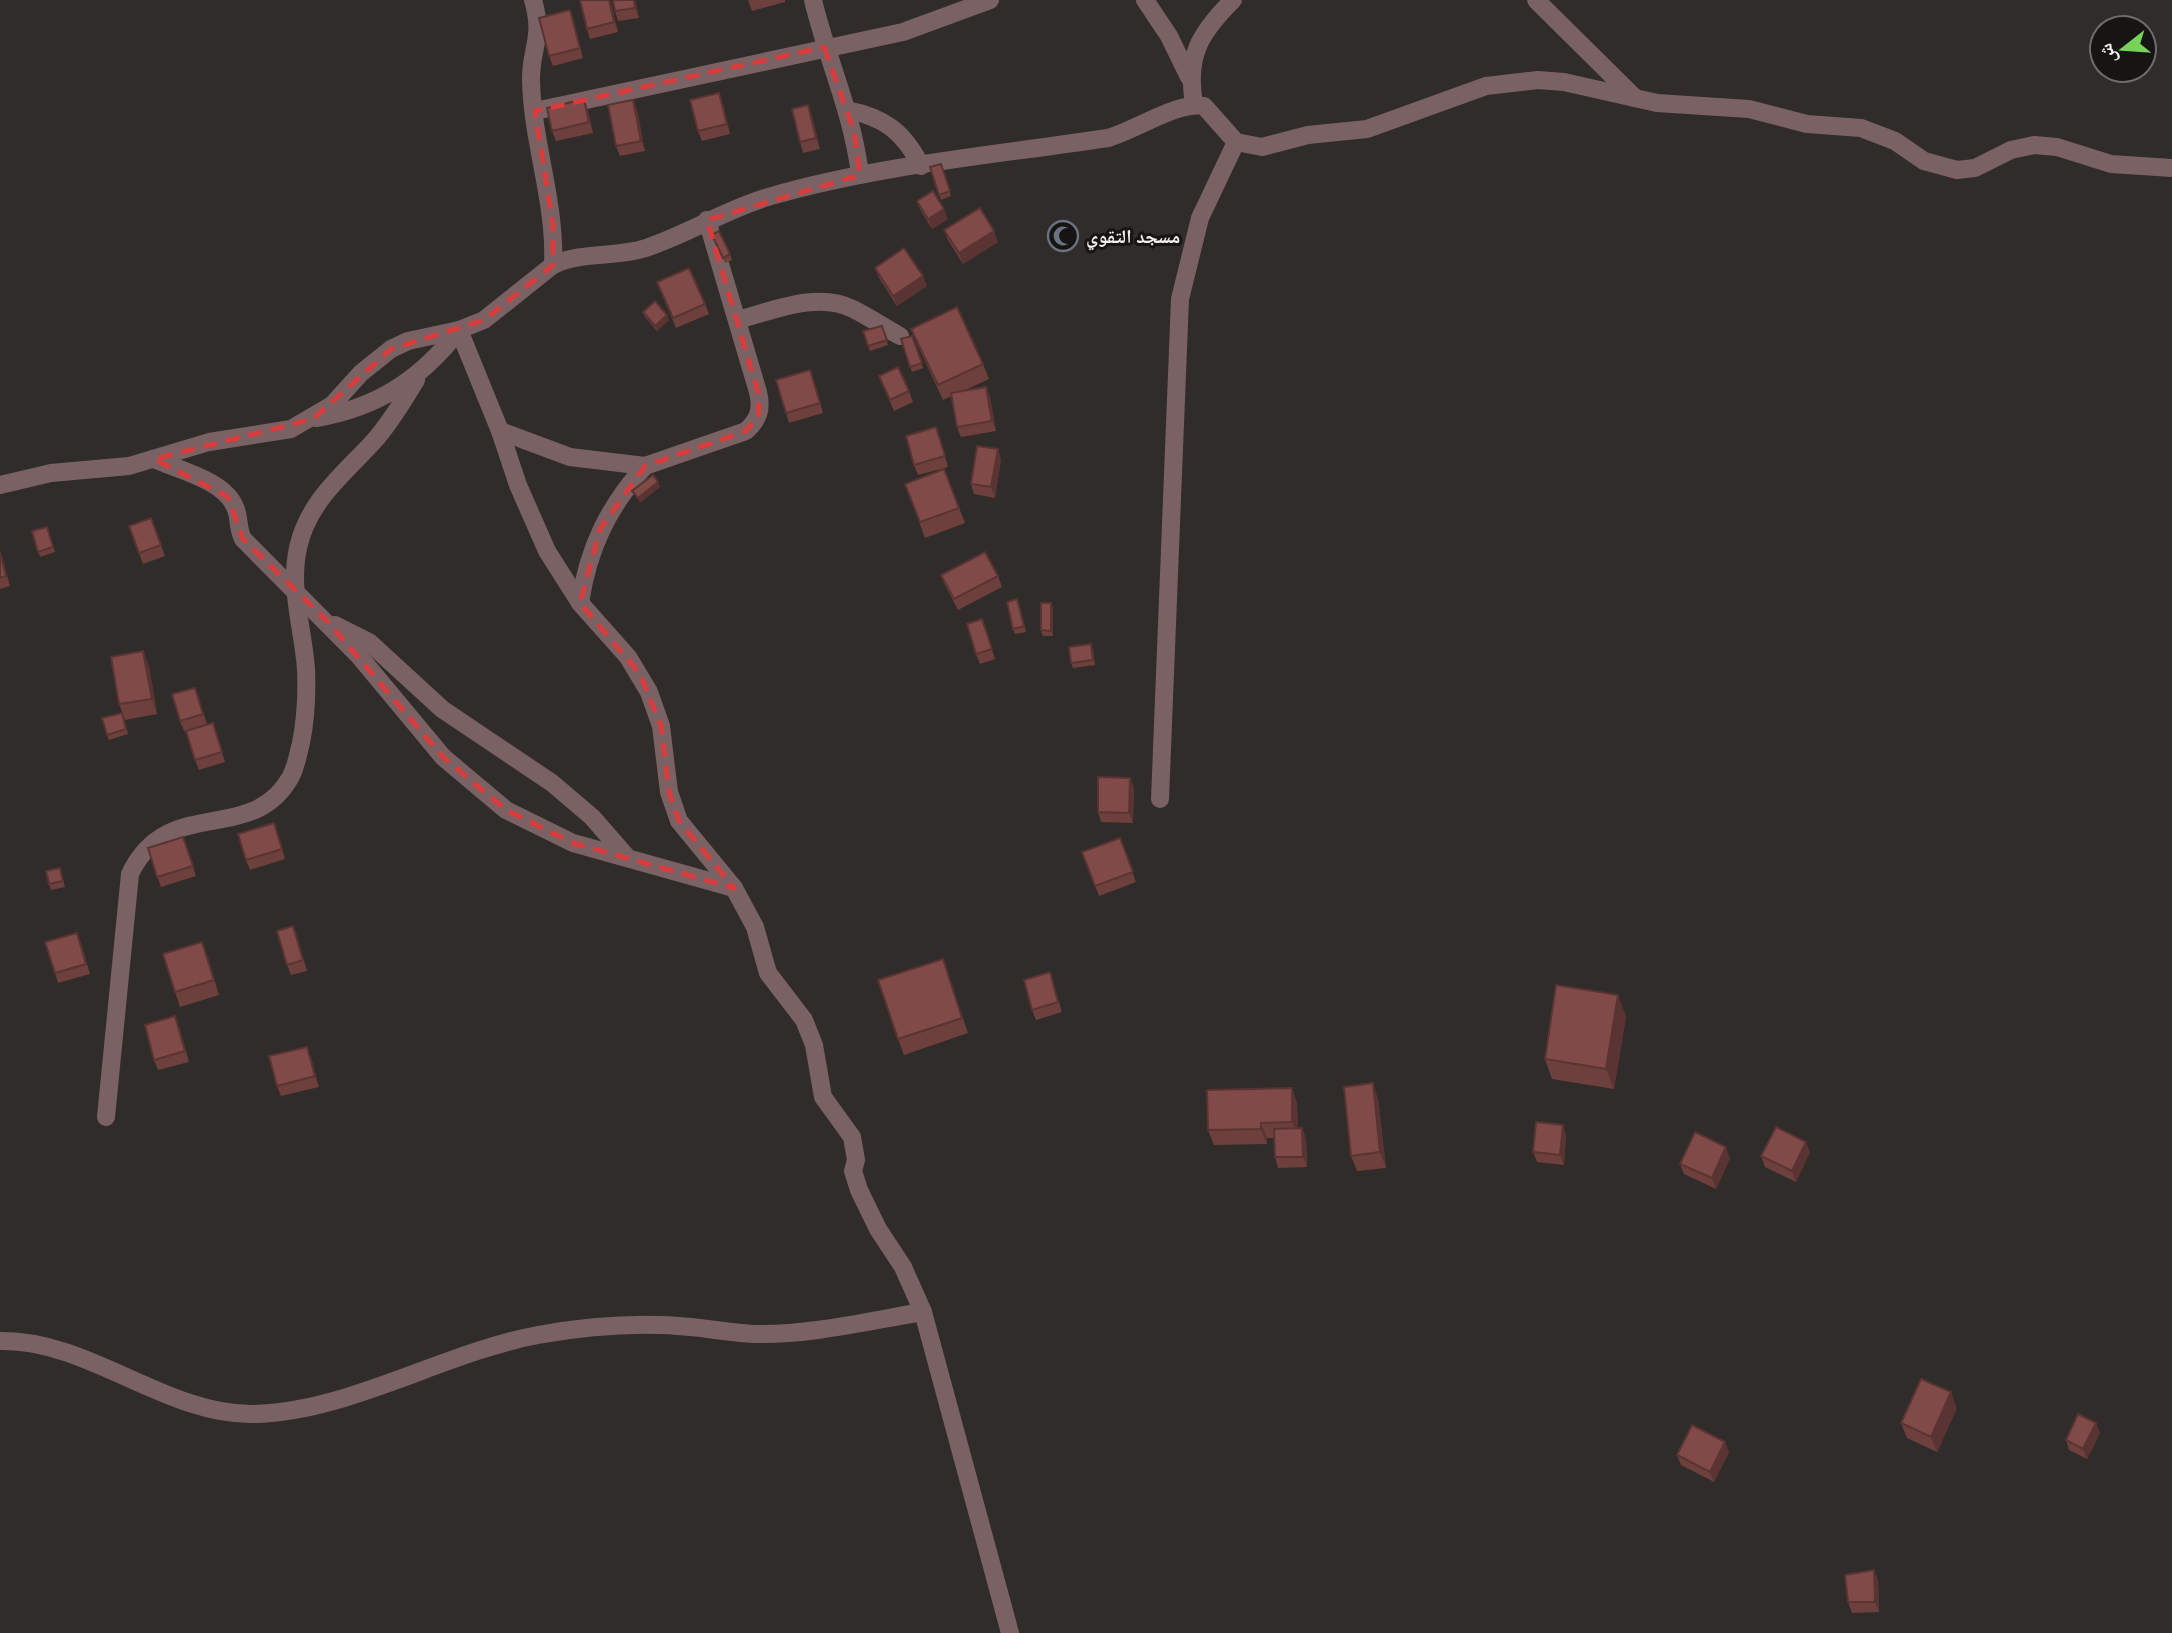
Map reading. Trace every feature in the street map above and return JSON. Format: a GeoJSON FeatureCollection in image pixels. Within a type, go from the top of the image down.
{"type":"FeatureCollection","features":[{"type":"Feature","properties":{"kind":"street"},"geometry":{"type":"LineString","coordinates":[[533,0],[539,29],[531,80],[540,159],[553,225],[553,265]]}},
{"type":"Feature","properties":{"kind":"street"},"geometry":{"type":"LineString","coordinates":[[813,0],[824,47],[854,131],[860,174]]}},
{"type":"Feature","properties":{"kind":"street"},"geometry":{"type":"LineString","coordinates":[[535,111],[921,27],[990,0]]}},
{"type":"Feature","properties":{"kind":"street"},"geometry":{"type":"LineString","coordinates":[[1145,0],[1169,36],[1190,80],[1194,104]]}},
{"type":"Feature","properties":{"kind":"street"},"geometry":{"type":"LineString","coordinates":[[1190,80],[1193,57],[1202,34],[1233,0]]}},
{"type":"Feature","properties":{"kind":"street"},"geometry":{"type":"LineString","coordinates":[[1536,0],[1635,98]]}},
{"type":"Feature","properties":{"kind":"street"},"geometry":{"type":"LineString","coordinates":[[313,419],[332,405],[375,360],[391,349],[426,335],[459,330],[484,320],[553,265],[580,255],[613,254],[648,247],[707,220],[766,198],[860,174],[1108,138],[1142,126],[1184,105],[1194,104],[1212,112],[1236,142],[1262,147],[1308,135],[1343,134],[1367,129],[1461,93],[1512,81],[1564,82],[1657,103],[1749,109],[1807,124],[1861,128],[1895,141],[1924,161],[1957,170],[1975,168],[2011,149],[2034,145],[2057,147],[2111,163],[2172,168]]}},
{"type":"Feature","properties":{"kind":"street"},"geometry":{"type":"LineString","coordinates":[[847,110],[871,114],[893,126],[910,144],[921,166]]}},
{"type":"Feature","properties":{"kind":"street"},"geometry":{"type":"LineString","coordinates":[[1160,799],[1180,299],[1200,218],[1236,142]]}},
{"type":"Feature","properties":{"kind":"street"},"geometry":{"type":"LineString","coordinates":[[500,431],[570,457],[645,466],[746,431],[754,424],[760,402],[707,220]]}},
{"type":"Feature","properties":{"kind":"street"},"geometry":{"type":"LineString","coordinates":[[737,320],[793,305],[822,302],[851,308],[900,336]]}},
{"type":"Feature","properties":{"kind":"street"},"geometry":{"type":"LineString","coordinates":[[106,1117],[127,893],[139,855],[153,840],[170,830],[254,811],[276,796],[292,775],[303,728],[306,698],[295,590],[294,568],[298,544],[318,502],[394,416],[419,374],[459,330]]}},
{"type":"Feature","properties":{"kind":"street"},"geometry":{"type":"LineString","coordinates":[[459,330],[537,529],[580,603],[640,674],[661,726],[669,792],[676,813],[688,834],[734,888],[755,927],[768,973],[804,1020],[814,1045],[823,1097],[852,1137],[855,1148],[853,1171],[859,1191],[878,1229],[903,1267],[923,1312],[1010,1633]]}},
{"type":"Feature","properties":{"kind":"street"},"geometry":{"type":"LineString","coordinates":[[0,485],[51,473],[104,471],[209,442],[268,435],[369,404],[419,374]]}},
{"type":"Feature","properties":{"kind":"street"},"geometry":{"type":"LineString","coordinates":[[154,459],[219,488],[228,497],[236,508],[238,529],[243,539],[328,622],[424,736],[484,794],[551,834],[734,888]]}},
{"type":"Feature","properties":{"kind":"street"},"geometry":{"type":"LineString","coordinates":[[580,603],[591,553],[600,528],[620,495],[645,466]]}},
{"type":"Feature","properties":{"kind":"street"},"geometry":{"type":"LineString","coordinates":[[328,622],[369,642],[442,709],[552,783],[592,817],[626,856]]}},
{"type":"Feature","properties":{"kind":"street"},"geometry":{"type":"LineString","coordinates":[[0,1341],[50,1349],[200,1407],[251,1414],[302,1408],[499,1344],[574,1329],[651,1325],[777,1333],[923,1312]]}},
{"type":"Feature","properties":{"kind":"highlighted area"},"geometry":{"type":"Polygon","coordinates":[[[824,47],[854,131],[860,175],[707,220],[758,392],[759,414],[746,431],[645,466],[600,529],[580,603],[640,674],[661,726],[669,792],[679,821],[734,888],[573,843],[506,810],[443,757],[328,622],[243,539],[228,497],[154,459],[313,419],[391,349],[484,320],[553,265],[553,225],[535,111],[824,47]]]}},
{"type":"Feature","properties":{"kind":"building"},"geometry":{"type":"Polygon","coordinates":[[[580,0],[609,0],[614,22],[587,29],[580,0]]]}},
{"type":"Feature","properties":{"kind":"building"},"geometry":{"type":"Polygon","coordinates":[[[613,0],[634,0],[635,8],[615,11],[613,0]]]}},
{"type":"Feature","properties":{"kind":"building"},"geometry":{"type":"Polygon","coordinates":[[[570,10],[580,48],[549,56],[539,18],[570,10]]]}},
{"type":"Feature","properties":{"kind":"building"},"geometry":{"type":"Polygon","coordinates":[[[719,93],[727,124],[698,131],[690,100],[719,93]]]}},
{"type":"Feature","properties":{"kind":"building"},"geometry":{"type":"Polygon","coordinates":[[[584,99],[589,122],[552,131],[547,108],[584,99]]]}},
{"type":"Feature","properties":{"kind":"building"},"geometry":{"type":"Polygon","coordinates":[[[633,100],[641,141],[616,146],[608,105],[633,100]]]}},
{"type":"Feature","properties":{"kind":"building"},"geometry":{"type":"Polygon","coordinates":[[[808,105],[816,138],[800,142],[792,109],[808,105]]]}},
{"type":"Feature","properties":{"kind":"building"},"geometry":{"type":"Polygon","coordinates":[[[941,164],[950,191],[939,195],[930,167],[941,164]]]}},
{"type":"Feature","properties":{"kind":"building"},"geometry":{"type":"Polygon","coordinates":[[[933,191],[944,209],[928,219],[917,201],[933,191]]]}},
{"type":"Feature","properties":{"kind":"building"},"geometry":{"type":"Polygon","coordinates":[[[980,208],[994,231],[959,253],[944,230],[980,208]]]}},
{"type":"Feature","properties":{"kind":"building"},"geometry":{"type":"Polygon","coordinates":[[[719,231],[730,254],[723,258],[712,235],[719,231]]]}},
{"type":"Feature","properties":{"kind":"building"},"geometry":{"type":"Polygon","coordinates":[[[904,248],[923,276],[893,296],[875,268],[904,248]]]}},
{"type":"Feature","properties":{"kind":"building"},"geometry":{"type":"Polygon","coordinates":[[[689,268],[705,304],[673,318],[657,282],[689,268]]]}},
{"type":"Feature","properties":{"kind":"building"},"geometry":{"type":"Polygon","coordinates":[[[655,301],[667,315],[655,326],[643,312],[655,301]]]}},
{"type":"Feature","properties":{"kind":"building"},"geometry":{"type":"Polygon","coordinates":[[[957,307],[983,364],[938,385],[911,329],[957,307]]]}},
{"type":"Feature","properties":{"kind":"building"},"geometry":{"type":"Polygon","coordinates":[[[882,326],[887,340],[868,346],[863,331],[882,326]]]}},
{"type":"Feature","properties":{"kind":"building"},"geometry":{"type":"Polygon","coordinates":[[[912,336],[922,363],[910,367],[901,339],[912,336]]]}},
{"type":"Feature","properties":{"kind":"building"},"geometry":{"type":"Polygon","coordinates":[[[898,367],[909,391],[890,400],[879,376],[898,367]]]}},
{"type":"Feature","properties":{"kind":"building"},"geometry":{"type":"Polygon","coordinates":[[[810,370],[820,403],[786,413],[776,380],[810,370]]]}},
{"type":"Feature","properties":{"kind":"building"},"geometry":{"type":"Polygon","coordinates":[[[986,387],[992,421],[957,427],[951,393],[986,387]]]}},
{"type":"Feature","properties":{"kind":"building"},"geometry":{"type":"Polygon","coordinates":[[[936,427],[945,456],[914,465],[906,436],[936,427]]]}},
{"type":"Feature","properties":{"kind":"building"},"geometry":{"type":"Polygon","coordinates":[[[977,446],[998,449],[991,487],[971,484],[977,446]]]}},
{"type":"Feature","properties":{"kind":"building"},"geometry":{"type":"Polygon","coordinates":[[[944,469],[959,508],[920,522],[905,484],[944,469]]]}},
{"type":"Feature","properties":{"kind":"building"},"geometry":{"type":"Polygon","coordinates":[[[653,475],[658,482],[638,498],[632,491],[653,475]]]}},
{"type":"Feature","properties":{"kind":"building"},"geometry":{"type":"Polygon","coordinates":[[[151,518],[161,545],[139,553],[129,526],[151,518]]]}},
{"type":"Feature","properties":{"kind":"building"},"geometry":{"type":"Polygon","coordinates":[[[47,527],[53,547],[38,552],[32,531],[47,527]]]}},
{"type":"Feature","properties":{"kind":"building"},"geometry":{"type":"Polygon","coordinates":[[[985,552],[998,576],[954,599],[941,575],[985,552]]]}},
{"type":"Feature","properties":{"kind":"building"},"geometry":{"type":"Polygon","coordinates":[[[0,553],[6,576],[0,578],[0,553]]]}},
{"type":"Feature","properties":{"kind":"building"},"geometry":{"type":"Polygon","coordinates":[[[1017,599],[1024,626],[1013,629],[1007,602],[1017,599]]]}},
{"type":"Feature","properties":{"kind":"building"},"geometry":{"type":"Polygon","coordinates":[[[1041,603],[1051,603],[1051,631],[1041,630],[1041,603]]]}},
{"type":"Feature","properties":{"kind":"building"},"geometry":{"type":"Polygon","coordinates":[[[982,619],[992,649],[976,654],[967,624],[982,619]]]}},
{"type":"Feature","properties":{"kind":"building"},"geometry":{"type":"Polygon","coordinates":[[[1091,644],[1093,660],[1071,663],[1069,647],[1091,644]]]}},
{"type":"Feature","properties":{"kind":"building"},"geometry":{"type":"Polygon","coordinates":[[[143,651],[152,699],[119,704],[111,657],[143,651]]]}},
{"type":"Feature","properties":{"kind":"building"},"geometry":{"type":"Polygon","coordinates":[[[195,688],[203,714],[180,721],[172,694],[195,688]]]}},
{"type":"Feature","properties":{"kind":"building"},"geometry":{"type":"Polygon","coordinates":[[[122,713],[126,729],[107,735],[102,718],[122,713]]]}},
{"type":"Feature","properties":{"kind":"building"},"geometry":{"type":"Polygon","coordinates":[[[213,723],[222,752],[195,760],[186,731],[213,723]]]}},
{"type":"Feature","properties":{"kind":"building"},"geometry":{"type":"Polygon","coordinates":[[[1098,777],[1130,778],[1129,813],[1098,812],[1098,777]]]}},
{"type":"Feature","properties":{"kind":"building"},"geometry":{"type":"Polygon","coordinates":[[[274,823],[282,849],[246,860],[238,834],[274,823]]]}},
{"type":"Feature","properties":{"kind":"building"},"geometry":{"type":"Polygon","coordinates":[[[183,837],[193,866],[157,877],[148,848],[183,837]]]}},
{"type":"Feature","properties":{"kind":"building"},"geometry":{"type":"Polygon","coordinates":[[[1120,838],[1133,872],[1095,886],[1082,852],[1120,838]]]}},
{"type":"Feature","properties":{"kind":"building"},"geometry":{"type":"Polygon","coordinates":[[[60,868],[63,881],[49,884],[46,871],[60,868]]]}},
{"type":"Feature","properties":{"kind":"building"},"geometry":{"type":"Polygon","coordinates":[[[293,926],[303,960],[287,965],[277,931],[293,926]]]}},
{"type":"Feature","properties":{"kind":"building"},"geometry":{"type":"Polygon","coordinates":[[[77,933],[86,964],[55,973],[45,942],[77,933]]]}},
{"type":"Feature","properties":{"kind":"building"},"geometry":{"type":"Polygon","coordinates":[[[202,942],[214,980],[175,992],[163,954],[202,942]]]}},
{"type":"Feature","properties":{"kind":"building"},"geometry":{"type":"Polygon","coordinates":[[[943,959],[962,1018],[898,1039],[878,980],[943,959]]]}},
{"type":"Feature","properties":{"kind":"building"},"geometry":{"type":"Polygon","coordinates":[[[1050,972],[1058,1002],[1032,1010],[1024,980],[1050,972]]]}},
{"type":"Feature","properties":{"kind":"building"},"geometry":{"type":"Polygon","coordinates":[[[1556,985],[1618,995],[1606,1069],[1545,1059],[1556,985]]]}},
{"type":"Feature","properties":{"kind":"building"},"geometry":{"type":"Polygon","coordinates":[[[175,1016],[185,1051],[154,1060],[145,1025],[175,1016]]]}},
{"type":"Feature","properties":{"kind":"building"},"geometry":{"type":"Polygon","coordinates":[[[307,1047],[315,1076],[277,1086],[269,1056],[307,1047]]]}},
{"type":"Feature","properties":{"kind":"building"},"geometry":{"type":"Polygon","coordinates":[[[1373,1083],[1380,1152],[1351,1156],[1344,1087],[1373,1083]]]}},
{"type":"Feature","properties":{"kind":"building"},"geometry":{"type":"Polygon","coordinates":[[[1292,1088],[1292,1122],[1261,1123],[1261,1129],[1208,1130],[1207,1090],[1292,1088]]]}},
{"type":"Feature","properties":{"kind":"building"},"geometry":{"type":"Polygon","coordinates":[[[1536,1122],[1563,1125],[1560,1155],[1533,1152],[1536,1122]]]}},
{"type":"Feature","properties":{"kind":"building"},"geometry":{"type":"Polygon","coordinates":[[[1776,1127],[1806,1142],[1792,1171],[1761,1156],[1776,1127]]]}},
{"type":"Feature","properties":{"kind":"building"},"geometry":{"type":"Polygon","coordinates":[[[1302,1128],[1303,1157],[1275,1157],[1274,1129],[1302,1128]]]}},
{"type":"Feature","properties":{"kind":"building"},"geometry":{"type":"Polygon","coordinates":[[[1695,1132],[1726,1147],[1712,1178],[1680,1164],[1695,1132]]]}},
{"type":"Feature","properties":{"kind":"building"},"geometry":{"type":"Polygon","coordinates":[[[1921,1379],[1951,1392],[1931,1437],[1901,1423],[1921,1379]]]}},
{"type":"Feature","properties":{"kind":"building"},"geometry":{"type":"Polygon","coordinates":[[[2078,1414],[2096,1423],[2083,1449],[2066,1440],[2078,1414]]]}},
{"type":"Feature","properties":{"kind":"building"},"geometry":{"type":"Polygon","coordinates":[[[1692,1425],[1725,1442],[1710,1472],[1677,1455],[1692,1425]]]}},
{"type":"Feature","properties":{"kind":"building"},"geometry":{"type":"Polygon","coordinates":[[[1874,1570],[1875,1602],[1848,1602],[1845,1575],[1874,1570]]]}},
{"type":"Feature","properties":{"kind":"place","name":"مسجد التقوي"},"geometry":{"type":"Point","coordinates":[1063,236]}}]}
